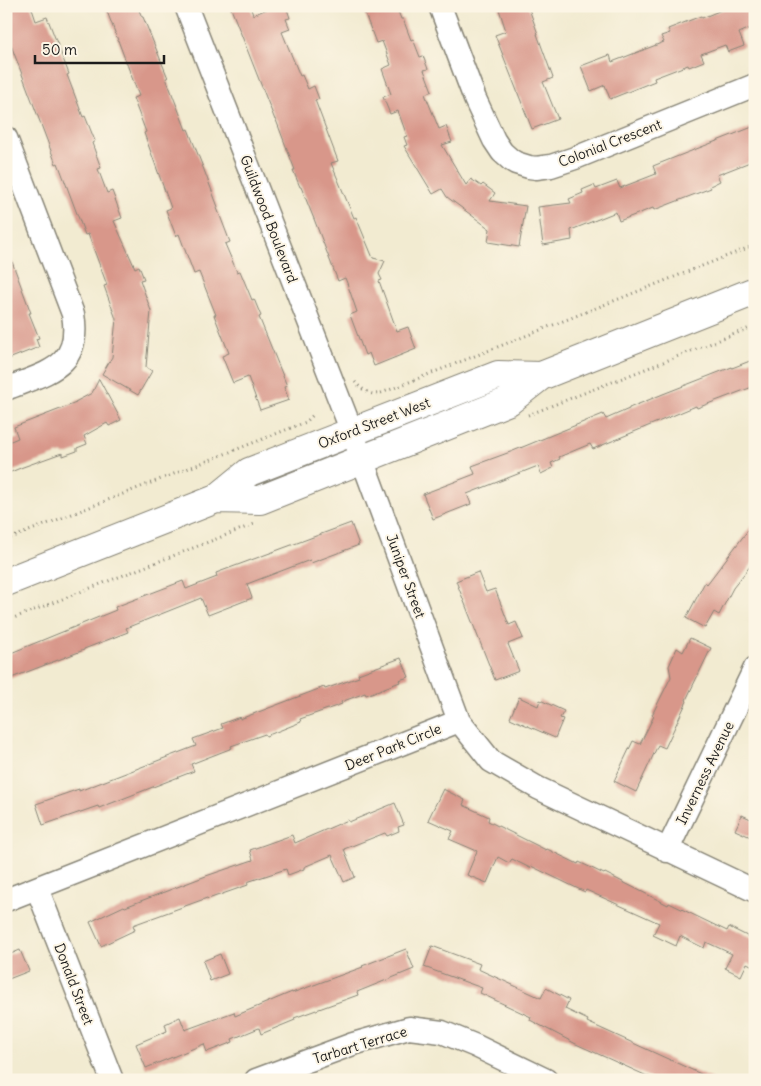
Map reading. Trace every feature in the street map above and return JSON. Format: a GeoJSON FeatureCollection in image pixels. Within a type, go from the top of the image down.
{"type":"FeatureCollection","features":[{"type":"Feature","properties":{"kind":"main road","name":"Oxford Street West"},"geometry":{"type":"LineString","coordinates":[[216,499],[260,500],[509,401],[541,376],[755,290]]}},
{"type":"Feature","properties":{"kind":"main road","name":"Oxford Street West"},"geometry":{"type":"LineString","coordinates":[[6,582],[216,499],[249,472],[498,375],[541,376]]}},
{"type":"Feature","properties":{"kind":"street","name":"Guildwood Boulevard"},"geometry":{"type":"LineString","coordinates":[[186,6],[352,432]]}},
{"type":"Feature","properties":{"kind":"street","name":"Colonial Crescent"},"geometry":{"type":"LineString","coordinates":[[440,6],[475,99],[494,140],[502,152],[511,160],[529,167],[545,167],[575,158],[755,85]]}},
{"type":"Feature","properties":{"kind":"street"},"geometry":{"type":"LineString","coordinates":[[6,138],[73,314],[75,336],[63,362],[57,367],[6,388]]}},
{"type":"Feature","properties":{"kind":"street","name":"Juniper Street"},"geometry":{"type":"LineString","coordinates":[[352,432],[459,721]]}},
{"type":"Feature","properties":{"kind":"street","name":"Inverness Avenue"},"geometry":{"type":"LineString","coordinates":[[668,850],[755,668]]}},
{"type":"Feature","properties":{"kind":"street","name":"Deer Park Circle"},"geometry":{"type":"LineString","coordinates":[[6,900],[459,721],[491,761],[538,788],[755,891]]}},
{"type":"Feature","properties":{"kind":"street","name":"Donald Street"},"geometry":{"type":"LineString","coordinates":[[38,888],[112,1080]]}},
{"type":"Feature","properties":{"kind":"street","name":"Tarbart Terrace"},"geometry":{"type":"LineString","coordinates":[[256,1080],[353,1044],[409,1028],[442,1032],[476,1046],[546,1080]]}},
{"type":"Feature","properties":{"kind":"path"},"geometry":{"type":"LineString","coordinates":[[352,376],[356,384],[373,394],[384,392],[755,245]]}},
{"type":"Feature","properties":{"kind":"path"},"geometry":{"type":"LineString","coordinates":[[527,416],[755,326]]}},
{"type":"Feature","properties":{"kind":"path"},"geometry":{"type":"LineString","coordinates":[[6,540],[306,422],[313,415]]}},
{"type":"Feature","properties":{"kind":"path"},"geometry":{"type":"LineString","coordinates":[[6,621],[264,520]]}},
{"type":"Feature","properties":{"kind":"building"},"geometry":{"type":"Polygon","coordinates":[[[6,6],[31,6],[36,21],[47,17],[83,117],[85,116],[95,141],[92,143],[101,168],[98,169],[107,193],[112,191],[122,218],[114,221],[135,268],[139,266],[144,279],[140,280],[151,311],[146,367],[152,371],[138,395],[102,374],[112,357],[116,319],[104,286],[107,285],[88,234],[85,235],[58,163],[56,164],[6,32],[6,6]]]}},
{"type":"Feature","properties":{"kind":"building"},"geometry":{"type":"Polygon","coordinates":[[[105,6],[137,6],[143,17],[218,207],[230,242],[225,244],[237,272],[240,271],[261,316],[259,317],[287,386],[284,387],[289,400],[260,410],[248,377],[233,383],[222,356],[229,353],[214,315],[216,315],[199,272],[194,274],[179,234],[176,236],[166,210],[171,208],[133,98],[139,96],[105,6]]]}},
{"type":"Feature","properties":{"kind":"building"},"geometry":{"type":"Polygon","coordinates":[[[230,6],[250,6],[253,15],[274,6],[286,6],[290,18],[286,19],[290,29],[282,32],[300,76],[302,75],[308,89],[314,86],[319,99],[315,100],[338,161],[331,163],[373,258],[385,261],[379,274],[382,280],[379,281],[397,331],[408,327],[416,349],[374,366],[369,353],[365,355],[350,315],[357,312],[347,283],[345,278],[338,281],[230,6]]]}},
{"type":"Feature","properties":{"kind":"building"},"geometry":{"type":"Polygon","coordinates":[[[362,6],[396,6],[411,40],[413,39],[420,57],[423,56],[428,69],[424,70],[432,91],[425,94],[439,129],[446,126],[452,142],[442,145],[466,185],[471,179],[481,186],[483,184],[495,193],[490,201],[526,206],[519,247],[488,242],[490,229],[447,197],[442,189],[433,194],[404,146],[407,145],[404,137],[407,136],[398,111],[390,114],[383,97],[391,94],[382,69],[391,65],[382,41],[376,43],[362,6]]]}},
{"type":"Feature","properties":{"kind":"building"},"geometry":{"type":"Polygon","coordinates":[[[498,6],[528,6],[553,78],[543,82],[558,119],[532,129],[495,35],[506,31],[498,6]]]}},
{"type":"Feature","properties":{"kind":"building"},"geometry":{"type":"Polygon","coordinates":[[[731,6],[755,6],[755,26],[739,33],[744,46],[728,52],[725,45],[701,54],[704,61],[654,78],[655,81],[610,99],[605,85],[591,91],[581,66],[610,55],[612,62],[664,42],[661,36],[670,33],[668,29],[731,6]]]}},
{"type":"Feature","properties":{"kind":"building"},"geometry":{"type":"Polygon","coordinates":[[[755,126],[755,160],[717,175],[720,181],[710,186],[711,188],[619,221],[616,212],[571,230],[572,240],[543,245],[538,207],[571,203],[569,199],[583,193],[582,190],[594,185],[596,189],[617,181],[620,188],[656,174],[653,166],[755,126]]]}},
{"type":"Feature","properties":{"kind":"building"},"geometry":{"type":"Polygon","coordinates":[[[6,251],[8,251],[31,313],[29,313],[39,338],[36,339],[39,347],[6,360],[6,251]]]}},
{"type":"Feature","properties":{"kind":"building"},"geometry":{"type":"Polygon","coordinates":[[[755,359],[755,386],[697,408],[696,406],[593,449],[590,444],[559,457],[560,459],[551,463],[553,468],[541,474],[538,466],[467,494],[471,504],[433,519],[423,494],[475,474],[472,466],[603,414],[606,419],[663,394],[755,359]]]}},
{"type":"Feature","properties":{"kind":"building"},"geometry":{"type":"Polygon","coordinates":[[[99,379],[121,420],[109,426],[107,423],[84,436],[87,444],[77,448],[77,451],[63,456],[63,453],[59,454],[6,474],[6,443],[18,438],[14,427],[76,403],[92,393],[99,379]]]}},
{"type":"Feature","properties":{"kind":"building"},"geometry":{"type":"Polygon","coordinates":[[[755,521],[755,560],[733,588],[719,615],[714,612],[705,628],[686,618],[705,582],[707,584],[755,521]]]}},
{"type":"Feature","properties":{"kind":"building"},"geometry":{"type":"Polygon","coordinates":[[[351,523],[359,545],[311,563],[310,560],[247,584],[252,598],[208,615],[201,598],[126,628],[128,632],[6,680],[6,655],[116,610],[115,607],[183,581],[186,589],[217,577],[216,573],[351,523]]]}},
{"type":"Feature","properties":{"kind":"building"},"geometry":{"type":"Polygon","coordinates":[[[478,572],[486,592],[495,589],[509,625],[516,622],[523,638],[508,644],[519,671],[495,680],[456,581],[478,572]]]}},
{"type":"Feature","properties":{"kind":"building"},"geometry":{"type":"Polygon","coordinates":[[[690,638],[711,648],[665,748],[658,745],[636,792],[614,781],[633,741],[640,744],[654,716],[652,715],[671,677],[669,666],[677,648],[683,652],[690,638]]]}},
{"type":"Feature","properties":{"kind":"building"},"geometry":{"type":"Polygon","coordinates":[[[401,658],[409,677],[399,680],[400,682],[341,702],[342,704],[300,719],[301,722],[266,736],[265,734],[231,746],[232,748],[191,764],[194,771],[99,808],[98,806],[43,825],[36,804],[79,789],[79,791],[196,746],[193,739],[223,728],[221,724],[240,717],[240,719],[324,687],[325,689],[359,677],[358,674],[401,658]]]}},
{"type":"Feature","properties":{"kind":"building"},"geometry":{"type":"Polygon","coordinates":[[[519,697],[538,706],[540,700],[564,711],[560,718],[563,719],[555,738],[510,718],[519,697]]]}},
{"type":"Feature","properties":{"kind":"building"},"geometry":{"type":"Polygon","coordinates":[[[443,789],[465,800],[463,805],[489,817],[488,821],[546,850],[605,873],[668,905],[669,903],[727,931],[729,927],[755,940],[755,967],[747,963],[741,976],[725,968],[732,954],[706,942],[704,948],[680,936],[676,946],[653,935],[659,923],[512,859],[509,863],[498,857],[487,883],[467,875],[477,851],[449,839],[453,831],[428,820],[443,789]]]}},
{"type":"Feature","properties":{"kind":"building"},"geometry":{"type":"Polygon","coordinates":[[[395,803],[404,825],[398,827],[399,831],[387,836],[385,833],[344,849],[355,877],[344,882],[332,855],[288,875],[286,869],[247,882],[248,885],[133,925],[135,930],[101,946],[90,922],[124,906],[253,860],[250,850],[292,835],[295,843],[348,820],[349,822],[395,803]]]}},
{"type":"Feature","properties":{"kind":"building"},"geometry":{"type":"Polygon","coordinates":[[[742,815],[755,821],[755,839],[735,830],[742,815]]]}},
{"type":"Feature","properties":{"kind":"building"},"geometry":{"type":"Polygon","coordinates":[[[432,946],[480,964],[478,969],[541,998],[546,988],[569,1000],[565,1009],[588,1020],[587,1022],[714,1080],[656,1080],[576,1044],[530,1020],[531,1017],[480,993],[482,988],[424,967],[432,946]]]}},
{"type":"Feature","properties":{"kind":"building"},"geometry":{"type":"Polygon","coordinates":[[[406,949],[414,969],[357,992],[358,995],[294,1018],[295,1020],[261,1034],[259,1028],[232,1039],[233,1042],[207,1052],[204,1044],[146,1068],[136,1044],[167,1031],[165,1024],[180,1017],[185,1030],[234,1012],[235,1016],[292,992],[363,967],[406,949]]]}},
{"type":"Feature","properties":{"kind":"building"},"geometry":{"type":"Polygon","coordinates":[[[20,950],[29,971],[6,980],[6,956],[20,950]]]}},
{"type":"Feature","properties":{"kind":"building"},"geometry":{"type":"Polygon","coordinates":[[[220,954],[228,974],[210,981],[203,961],[220,954]]]}}]}
